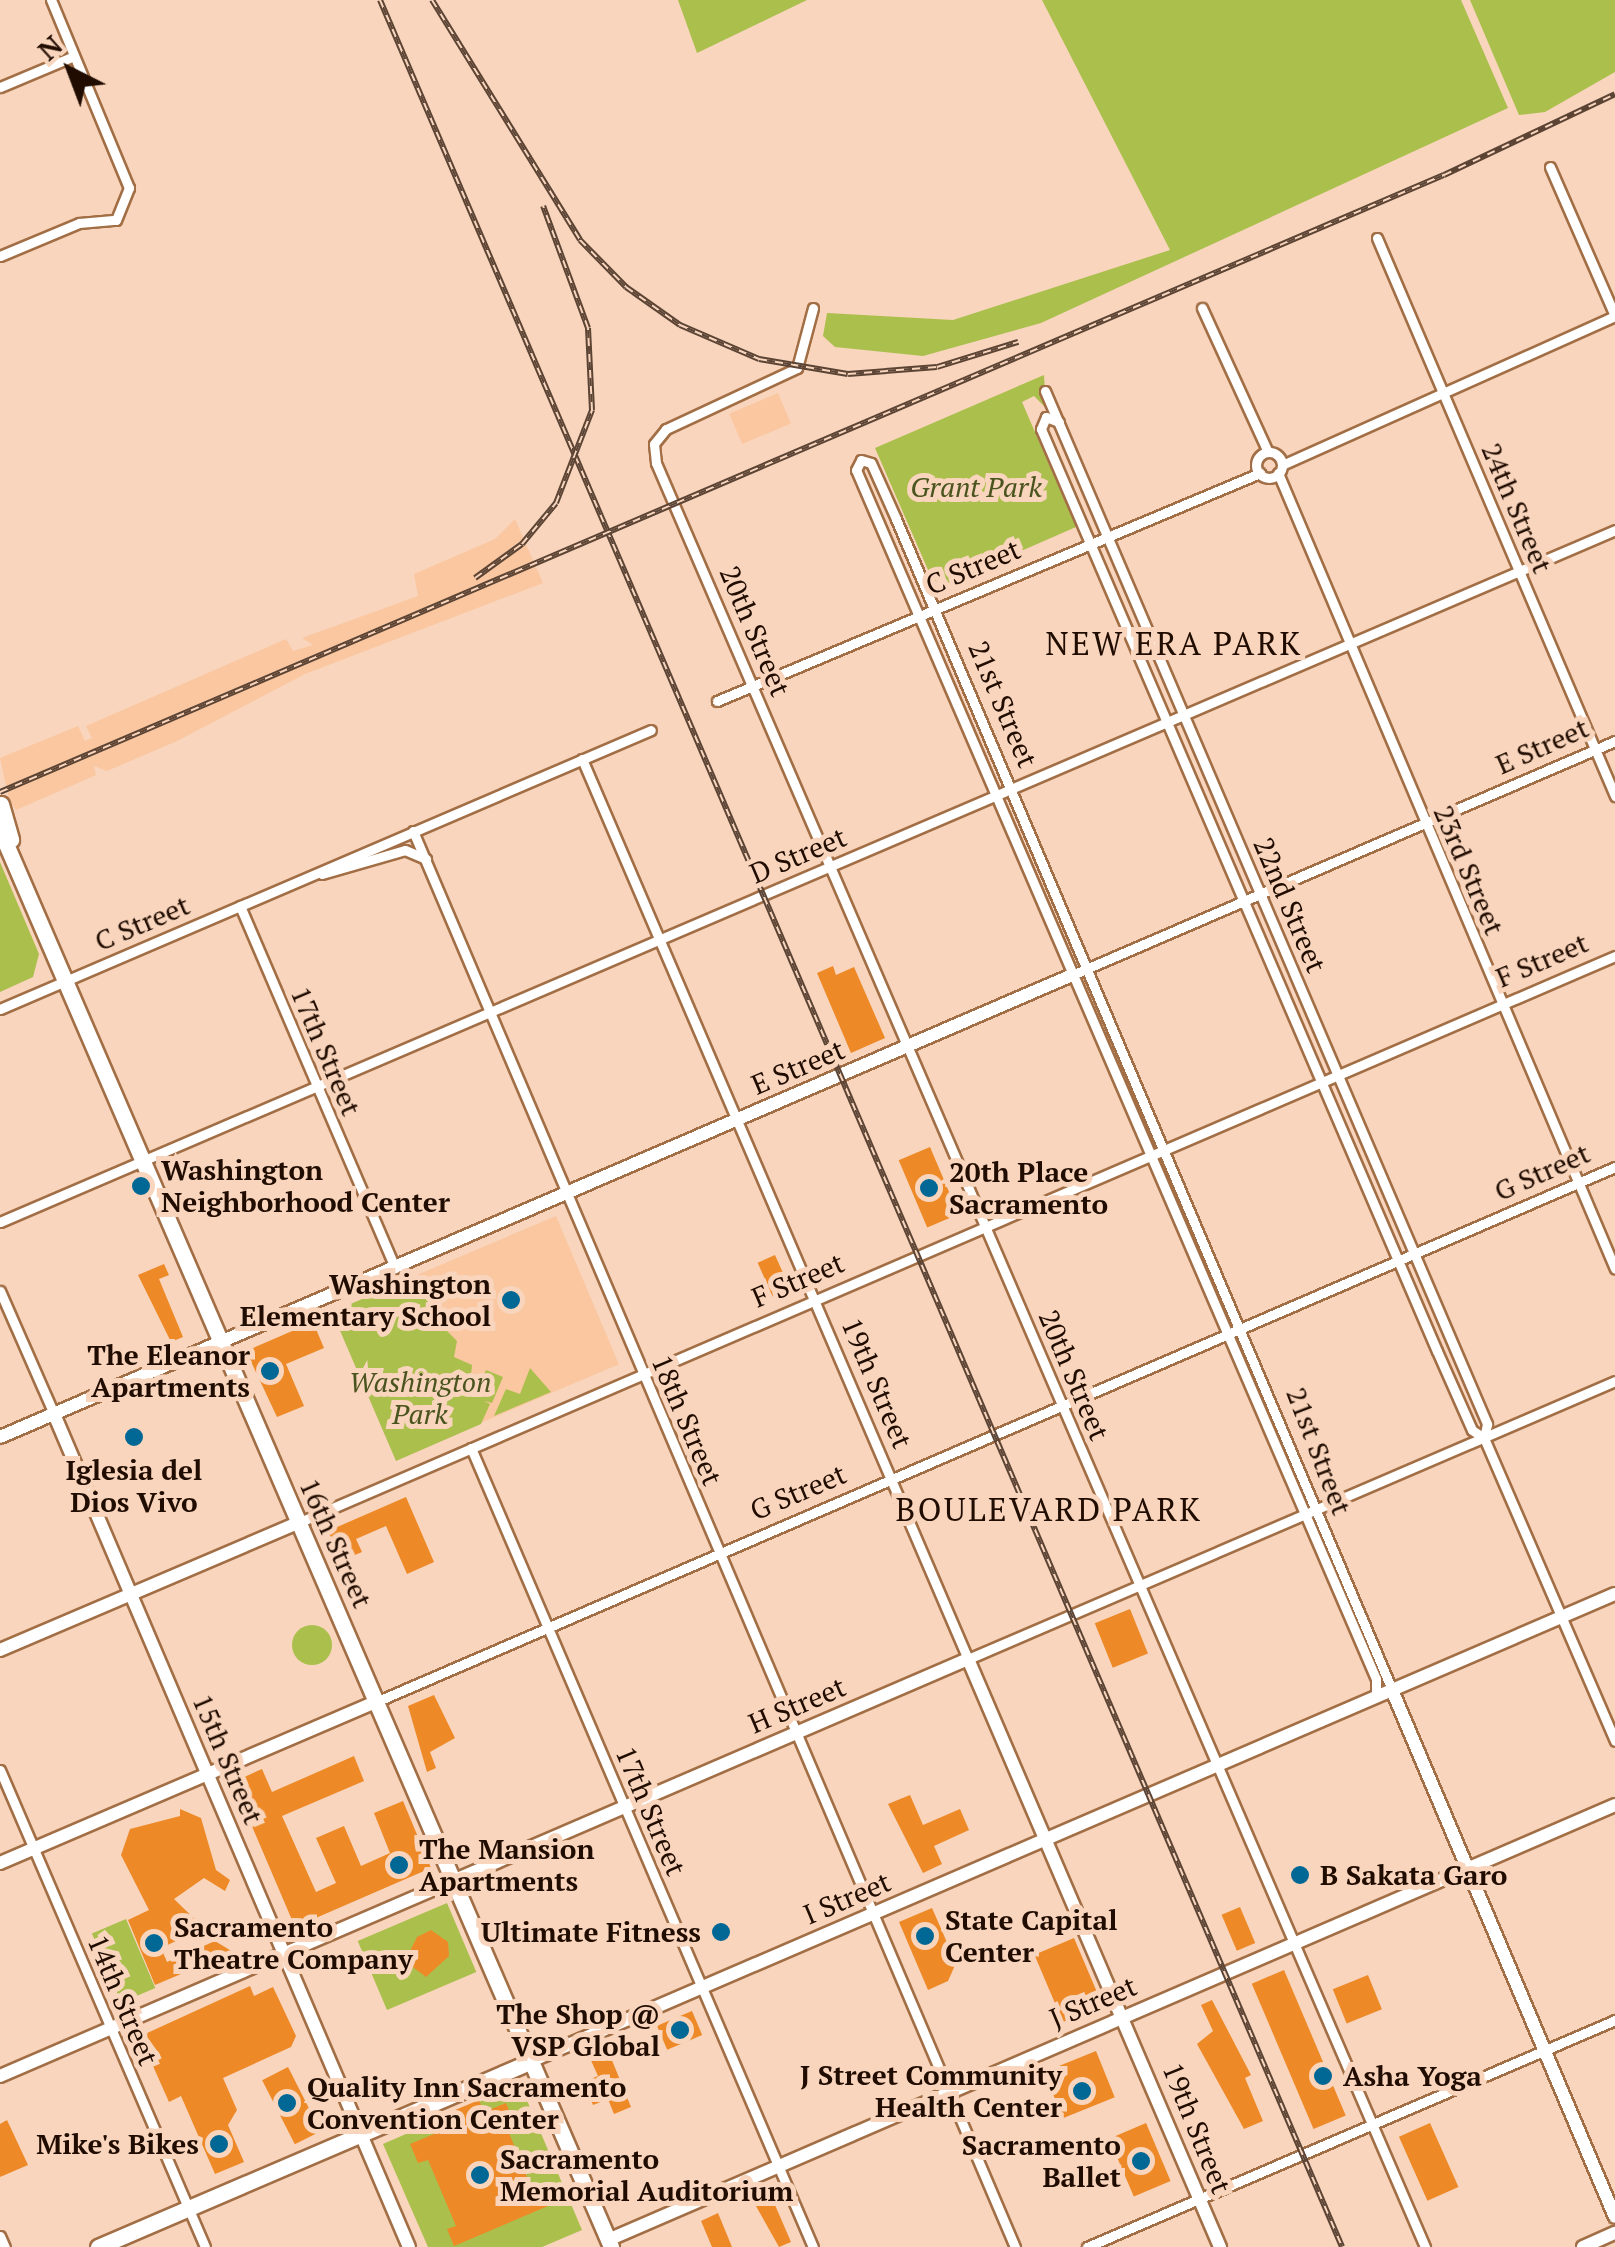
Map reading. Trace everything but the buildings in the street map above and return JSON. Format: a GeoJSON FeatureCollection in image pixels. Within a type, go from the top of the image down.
{"type":"FeatureCollection","features":[{"type":"Feature","properties":{"kind":"main road","name":"16th Street"},"geometry":{"type":"LineString","coordinates":[[0,804],[16,858]]}},
{"type":"Feature","properties":{"kind":"main road","name":"16th Street"},"geometry":{"type":"LineString","coordinates":[[0,830],[69,980],[610,2244]]}},
{"type":"Feature","properties":{"kind":"main road","name":"E Street"},"geometry":{"type":"LineString","coordinates":[[0,1437],[1072,976]]}},
{"type":"Feature","properties":{"kind":"main road","name":"15th Street"},"geometry":{"type":"LineString","coordinates":[[54,1414],[409,2247]]}},
{"type":"Feature","properties":{"kind":"main road","name":"F Street"},"geometry":{"type":"LineString","coordinates":[[0,1650],[300,1522]]}},
{"type":"Feature","properties":{"kind":"main road","name":"I Street"},"geometry":{"type":"LineString","coordinates":[[98,2247],[1615,1594]]}},
{"type":"Feature","properties":{"kind":"main road","name":"H Street"},"geometry":{"type":"LineString","coordinates":[[0,2076],[968,1658]]}},
{"type":"Feature","properties":{"kind":"main road","name":"19th Street"},"geometry":{"type":"LineString","coordinates":[[968,1658],[1220,2247]]}},
{"type":"Feature","properties":{"kind":"main road","name":"21st Street"},"geometry":{"type":"LineString","coordinates":[[1392,1690],[1615,2217]]}},
{"type":"Feature","properties":{"kind":"main road","name":"G Street"},"geometry":{"type":"LineString","coordinates":[[0,1863],[378,1701]]}},
{"type":"Feature","properties":{"kind":"main road","name":"J Street"},"geometry":{"type":"LineString","coordinates":[[592,2247],[610,2244],[776,2166],[1615,1805]]}},
{"type":"Feature","properties":{"kind":"main road"},"geometry":{"type":"LineString","coordinates":[[1583,2247],[1615,2233]]}},
{"type":"Feature","properties":{"kind":"street"},"geometry":{"type":"LineString","coordinates":[[0,256],[78,222],[116,220],[129,188],[50,0]]}},
{"type":"Feature","properties":{"kind":"street"},"geometry":{"type":"LineString","coordinates":[[0,88],[74,56]]}},
{"type":"Feature","properties":{"kind":"street"},"geometry":{"type":"LineString","coordinates":[[1550,167],[1615,316]]}},
{"type":"Feature","properties":{"kind":"street","name":"24th Street"},"geometry":{"type":"LineString","coordinates":[[1377,238],[1615,796]]}},
{"type":"Feature","properties":{"kind":"street","name":"20th Street"},"geometry":{"type":"LineString","coordinates":[[813,308],[796,368],[657,438],[656,463],[1425,2247]]}},
{"type":"Feature","properties":{"kind":"street","name":"23rd Street"},"geometry":{"type":"LineString","coordinates":[[1202,308],[1615,1269]]}},
{"type":"Feature","properties":{"kind":"street","name":"C Street"},"geometry":{"type":"LineString","coordinates":[[717,700],[1615,316]]}},
{"type":"Feature","properties":{"kind":"street","name":"22nd Street"},"geometry":{"type":"LineString","coordinates":[[1045,390],[1487,1424],[1484,1438]]}},
{"type":"Feature","properties":{"kind":"street","name":"22nd Street"},"geometry":{"type":"LineString","coordinates":[[1059,422],[1046,417],[1041,429],[1398,1262],[1472,1430],[1484,1438],[1615,1741]]}},
{"type":"Feature","properties":{"kind":"street","name":"21st Street"},"geometry":{"type":"LineString","coordinates":[[1376,1697],[1376,1679],[856,469],[861,460],[871,463],[896,519],[1392,1690]]}},
{"type":"Feature","properties":{"kind":"street"},"geometry":{"type":"LineString","coordinates":[[880,526],[896,519]]}},
{"type":"Feature","properties":{"kind":"street","name":"D Street"},"geometry":{"type":"LineString","coordinates":[[0,1222],[1615,530]]}},
{"type":"Feature","properties":{"kind":"street","name":"C Street"},"geometry":{"type":"LineString","coordinates":[[0,1010],[651,730]]}},
{"type":"Feature","properties":{"kind":"street","name":"E Street"},"geometry":{"type":"LineString","coordinates":[[1072,976],[1615,741]]}},
{"type":"Feature","properties":{"kind":"street","name":"19th Street"},"geometry":{"type":"LineString","coordinates":[[582,760],[968,1658]]}},
{"type":"Feature","properties":{"kind":"street","name":"18th Street"},"geometry":{"type":"LineString","coordinates":[[414,830],[1015,2247]]}},
{"type":"Feature","properties":{"kind":"street","name":"C Street"},"geometry":{"type":"LineString","coordinates":[[302,878],[406,850],[428,861]]}},
{"type":"Feature","properties":{"kind":"street","name":"17th Street"},"geometry":{"type":"LineString","coordinates":[[240,906],[394,1268]]}},
{"type":"Feature","properties":{"kind":"street","name":"F Street"},"geometry":{"type":"LineString","coordinates":[[300,1522],[1615,956]]}},
{"type":"Feature","properties":{"kind":"street","name":"G Street"},"geometry":{"type":"LineString","coordinates":[[378,1701],[1615,1167]]}},
{"type":"Feature","properties":{"kind":"street","name":"15th Street"},"geometry":{"type":"LineString","coordinates":[[0,1292],[54,1414]]}},
{"type":"Feature","properties":{"kind":"street","name":"H Street"},"geometry":{"type":"LineString","coordinates":[[968,1658],[1615,1381]]}},
{"type":"Feature","properties":{"kind":"street","name":"17th Street"},"geometry":{"type":"LineString","coordinates":[[471,1448],[813,2247]]}},
{"type":"Feature","properties":{"kind":"street","name":"14th Street"},"geometry":{"type":"LineString","coordinates":[[0,1770],[205,2247]]}},
{"type":"Feature","properties":{"kind":"street"},"geometry":{"type":"LineString","coordinates":[[1087,2247],[1615,2020]]}},
{"type":"Feature","properties":{"kind":"street"},"geometry":{"type":"LineString","coordinates":[[0,2236],[5,2247]]}},
{"type":"Feature","properties":{"kind":"shaded area"},"geometry":{"type":"Polygon","coordinates":[[[778,393],[791,423],[742,444],[729,414],[778,393]]]}},
{"type":"Feature","properties":{"kind":"shaded area"},"geometry":{"type":"Polygon","coordinates":[[[515,519],[543,583],[305,674],[177,741],[107,771],[94,766],[96,775],[16,810],[9,800],[0,758],[78,726],[85,741],[92,738],[86,726],[286,639],[293,651],[313,645],[302,638],[418,596],[414,574],[495,539],[515,519]]]}},
{"type":"Feature","properties":{"kind":"shaded area","name":"Washington Elementary School"},"geometry":{"type":"Polygon","coordinates":[[[556,1216],[619,1364],[481,1423],[418,1275],[556,1216]]]}},
{"type":"Feature","properties":{"kind":"green space"},"geometry":{"type":"Polygon","coordinates":[[[678,0],[807,0],[697,53],[678,0]]]}},
{"type":"Feature","properties":{"kind":"green space"},"geometry":{"type":"Polygon","coordinates":[[[1042,0],[1461,0],[1508,108],[1041,323],[923,356],[835,347],[823,336],[827,313],[953,320],[1170,250],[1042,0]]]}},
{"type":"Feature","properties":{"kind":"green space"},"geometry":{"type":"Polygon","coordinates":[[[1470,0],[1615,0],[1615,72],[1545,112],[1519,115],[1470,0]]]}},
{"type":"Feature","properties":{"kind":"green space","name":"Grant Park"},"geometry":{"type":"Polygon","coordinates":[[[1044,375],[1046,408],[1034,396],[1022,402],[1076,527],[944,585],[932,579],[875,448],[1044,375]]]}},
{"type":"Feature","properties":{"kind":"green space"},"geometry":{"type":"Polygon","coordinates":[[[0,862],[39,954],[33,977],[0,992],[0,862]]]}},
{"type":"Feature","properties":{"kind":"green space","name":"Washington Park"},"geometry":{"type":"Polygon","coordinates":[[[418,1275],[441,1291],[438,1322],[457,1341],[454,1357],[472,1365],[469,1395],[475,1397],[486,1370],[503,1377],[492,1403],[484,1401],[490,1404],[481,1424],[396,1461],[332,1312],[418,1275]]]}},
{"type":"Feature","properties":{"kind":"green space"},"geometry":{"type":"Polygon","coordinates":[[[530,1368],[551,1392],[494,1416],[506,1389],[520,1394],[530,1368]]]}},
{"type":"Feature","properties":{"kind":"green space"},"geometry":{"type":"Polygon","coordinates":[[[312,1625],[326,1631],[332,1645],[326,1659],[312,1665],[298,1659],[292,1645],[298,1631],[312,1625]]]}},
{"type":"Feature","properties":{"kind":"green space"},"geometry":{"type":"Polygon","coordinates":[[[447,1903],[476,1972],[387,2010],[358,1941],[447,1903]]]}},
{"type":"Feature","properties":{"kind":"green space"},"geometry":{"type":"Polygon","coordinates":[[[126,1919],[155,1988],[121,2002],[92,1933],[126,1919]]]}},
{"type":"Feature","properties":{"kind":"green space"},"geometry":{"type":"Polygon","coordinates":[[[520,2084],[582,2230],[542,2247],[428,2247],[383,2144],[520,2084]]]}},
{"type":"Feature","properties":{"kind":"railway"},"geometry":{"type":"LineString","coordinates":[[380,0],[1342,2247]]}},
{"type":"Feature","properties":{"kind":"railway"},"geometry":{"type":"LineString","coordinates":[[432,0],[580,240],[626,287],[680,325],[759,359],[848,374],[937,367],[1018,342]]}},
{"type":"Feature","properties":{"kind":"railway"},"geometry":{"type":"LineString","coordinates":[[0,792],[1444,175],[1615,94]]}},
{"type":"Feature","properties":{"kind":"railway"},"geometry":{"type":"LineString","coordinates":[[475,578],[522,544],[556,503],[592,410],[588,328],[543,206]]}},
{"type":"Feature","properties":{"kind":"place","name":"Washington Neighborhood Center"},"geometry":{"type":"Point","coordinates":[141,1186]}},
{"type":"Feature","properties":{"kind":"place","name":"20th Place Sacramento"},"geometry":{"type":"Point","coordinates":[929,1188]}},
{"type":"Feature","properties":{"kind":"place","name":"Washington Elementary School"},"geometry":{"type":"Point","coordinates":[511,1300]}},
{"type":"Feature","properties":{"kind":"place","name":"The Eleanor Apartments"},"geometry":{"type":"Point","coordinates":[270,1371]}},
{"type":"Feature","properties":{"kind":"place","name":"Iglesia del Dios Vivo"},"geometry":{"type":"Point","coordinates":[134,1437]}},
{"type":"Feature","properties":{"kind":"place","name":"The Mansion Apartments"},"geometry":{"type":"Point","coordinates":[399,1865]}},
{"type":"Feature","properties":{"kind":"place","name":"B Sakata Garo"},"geometry":{"type":"Point","coordinates":[1300,1875]}},
{"type":"Feature","properties":{"kind":"place","name":"Ultimate Fitness"},"geometry":{"type":"Point","coordinates":[721,1932]}},
{"type":"Feature","properties":{"kind":"place","name":"State Capital Center"},"geometry":{"type":"Point","coordinates":[925,1936]}},
{"type":"Feature","properties":{"kind":"place","name":"Sacramento Theatre Company"},"geometry":{"type":"Point","coordinates":[154,1943]}},
{"type":"Feature","properties":{"kind":"place","name":"The Shop @ VSP Global"},"geometry":{"type":"Point","coordinates":[680,2030]}},
{"type":"Feature","properties":{"kind":"place","name":"Asha Yoga"},"geometry":{"type":"Point","coordinates":[1323,2076]}},
{"type":"Feature","properties":{"kind":"place","name":"J Street Community Health Center"},"geometry":{"type":"Point","coordinates":[1082,2091]}},
{"type":"Feature","properties":{"kind":"place","name":"Quality Inn Sacramento Convention Center"},"geometry":{"type":"Point","coordinates":[287,2103]}},
{"type":"Feature","properties":{"kind":"place","name":"Mike's Bikes"},"geometry":{"type":"Point","coordinates":[219,2144]}},
{"type":"Feature","properties":{"kind":"place","name":"Sacramento Ballet"},"geometry":{"type":"Point","coordinates":[1141,2161]}},
{"type":"Feature","properties":{"kind":"place","name":"Sacramento Memorial Auditorium"},"geometry":{"type":"Point","coordinates":[480,2175]}},
{"type":"Feature","properties":{"kind":"district","name":"NEW ERA PARK"},"geometry":{"type":"Point","coordinates":[1174,643]}},
{"type":"Feature","properties":{"kind":"district","name":"BOULEVARD PARK"},"geometry":{"type":"Point","coordinates":[1049,1509]}}]}
